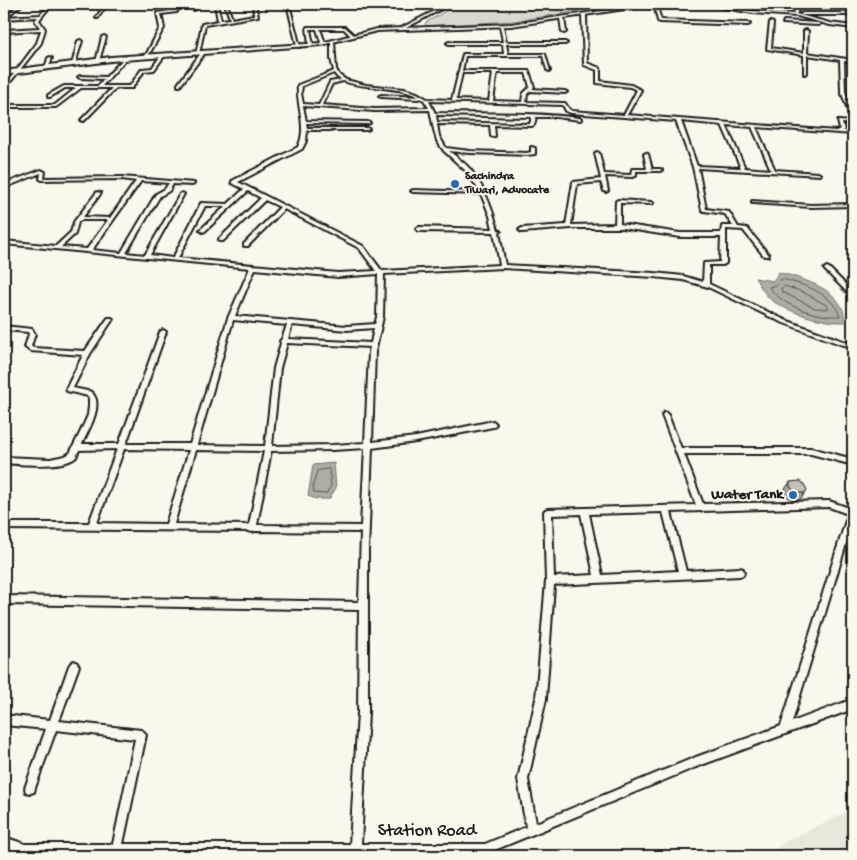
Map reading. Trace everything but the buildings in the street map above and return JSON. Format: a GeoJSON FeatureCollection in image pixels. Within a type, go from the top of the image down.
{"type":"FeatureCollection","features":[{"type":"Feature","properties":{"kind":"street"},"geometry":{"type":"LineString","coordinates":[[4,17],[22,4]]}},
{"type":"Feature","properties":{"kind":"street"},"geometry":{"type":"LineString","coordinates":[[4,89],[19,72],[39,43],[43,29],[37,20],[51,4]]}},
{"type":"Feature","properties":{"kind":"street"},"geometry":{"type":"LineString","coordinates":[[97,17],[106,4]]}},
{"type":"Feature","properties":{"kind":"street"},"geometry":{"type":"LineString","coordinates":[[146,56],[162,28],[159,13],[176,11],[178,4]]}},
{"type":"Feature","properties":{"kind":"street"},"geometry":{"type":"LineString","coordinates":[[194,9],[195,4]]}},
{"type":"Feature","properties":{"kind":"street"},"geometry":{"type":"LineString","coordinates":[[216,4],[220,22]]}},
{"type":"Feature","properties":{"kind":"street"},"geometry":{"type":"LineString","coordinates":[[180,85],[200,54],[204,24],[256,16],[254,4]]}},
{"type":"Feature","properties":{"kind":"street"},"geometry":{"type":"LineString","coordinates":[[288,4],[299,46]]}},
{"type":"Feature","properties":{"kind":"street"},"geometry":{"type":"LineString","coordinates":[[401,29],[450,4]]}},
{"type":"Feature","properties":{"kind":"street"},"geometry":{"type":"LineString","coordinates":[[4,73],[146,56],[200,54],[323,44],[377,30],[502,26],[655,4],[660,21],[748,24]]}},
{"type":"Feature","properties":{"kind":"street"},"geometry":{"type":"LineString","coordinates":[[708,4],[753,12],[853,14]]}},
{"type":"Feature","properties":{"kind":"street"},"geometry":{"type":"LineString","coordinates":[[790,4],[796,14]]}},
{"type":"Feature","properties":{"kind":"street"},"geometry":{"type":"LineString","coordinates":[[227,7],[231,19]]}},
{"type":"Feature","properties":{"kind":"street"},"geometry":{"type":"LineString","coordinates":[[796,14],[827,24]]}},
{"type":"Feature","properties":{"kind":"street"},"geometry":{"type":"LineString","coordinates":[[584,15],[584,64],[599,69],[598,82],[631,86],[639,90],[625,116]]}},
{"type":"Feature","properties":{"kind":"street"},"geometry":{"type":"LineString","coordinates":[[4,17],[39,16]]}},
{"type":"Feature","properties":{"kind":"street"},"geometry":{"type":"LineString","coordinates":[[562,18],[564,32]]}},
{"type":"Feature","properties":{"kind":"street"},"geometry":{"type":"LineString","coordinates":[[784,22],[853,27]]}},
{"type":"Feature","properties":{"kind":"street"},"geometry":{"type":"LineString","coordinates":[[771,23],[768,49],[853,62]]}},
{"type":"Feature","properties":{"kind":"street"},"geometry":{"type":"LineString","coordinates":[[414,24],[422,29]]}},
{"type":"Feature","properties":{"kind":"street"},"geometry":{"type":"LineString","coordinates":[[502,26],[506,55]]}},
{"type":"Feature","properties":{"kind":"street"},"geometry":{"type":"LineString","coordinates":[[311,45],[307,28],[346,29],[353,36]]}},
{"type":"Feature","properties":{"kind":"street"},"geometry":{"type":"LineString","coordinates":[[318,28],[323,44]]}},
{"type":"Feature","properties":{"kind":"street"},"geometry":{"type":"LineString","coordinates":[[329,28],[333,42],[336,71],[344,80]]}},
{"type":"Feature","properties":{"kind":"street"},"geometry":{"type":"LineString","coordinates":[[4,31],[43,29]]}},
{"type":"Feature","properties":{"kind":"street"},"geometry":{"type":"LineString","coordinates":[[806,32],[806,73]]}},
{"type":"Feature","properties":{"kind":"street"},"geometry":{"type":"LineString","coordinates":[[97,61],[104,37]]}},
{"type":"Feature","properties":{"kind":"street"},"geometry":{"type":"LineString","coordinates":[[73,64],[80,40]]}},
{"type":"Feature","properties":{"kind":"street"},"geometry":{"type":"LineString","coordinates":[[450,43],[565,43]]}},
{"type":"Feature","properties":{"kind":"street"},"geometry":{"type":"LineString","coordinates":[[454,101],[464,54],[545,56],[549,70]]}},
{"type":"Feature","properties":{"kind":"street"},"geometry":{"type":"LineString","coordinates":[[49,96],[63,87],[132,87],[143,70],[153,69],[163,55]]}},
{"type":"Feature","properties":{"kind":"street"},"geometry":{"type":"LineString","coordinates":[[46,68],[50,58]]}},
{"type":"Feature","properties":{"kind":"street"},"geometry":{"type":"LineString","coordinates":[[99,87],[126,58]]}},
{"type":"Feature","properties":{"kind":"street"},"geometry":{"type":"LineString","coordinates":[[842,60],[844,95],[853,118]]}},
{"type":"Feature","properties":{"kind":"street"},"geometry":{"type":"LineString","coordinates":[[336,71],[300,85],[304,126],[304,142],[300,148],[234,182],[361,247],[380,274],[380,317],[374,344],[365,529],[363,712],[354,848]]}},
{"type":"Feature","properties":{"kind":"street"},"geometry":{"type":"LineString","coordinates":[[460,72],[528,72],[532,86],[525,94],[524,103]]}},
{"type":"Feature","properties":{"kind":"street"},"geometry":{"type":"LineString","coordinates":[[491,102],[495,72]]}},
{"type":"Feature","properties":{"kind":"street"},"geometry":{"type":"LineString","coordinates":[[80,77],[107,78]]}},
{"type":"Feature","properties":{"kind":"street"},"geometry":{"type":"LineString","coordinates":[[320,106],[331,83],[344,80],[409,92],[425,99],[432,108],[439,141],[468,170],[481,194],[498,231],[502,266]]}},
{"type":"Feature","properties":{"kind":"street"},"geometry":{"type":"LineString","coordinates":[[553,82],[553,91]]}},
{"type":"Feature","properties":{"kind":"street"},"geometry":{"type":"LineString","coordinates":[[4,106],[56,106],[80,87]]}},
{"type":"Feature","properties":{"kind":"street"},"geometry":{"type":"LineString","coordinates":[[83,120],[115,87]]}},
{"type":"Feature","properties":{"kind":"street"},"geometry":{"type":"LineString","coordinates":[[530,90],[565,93],[569,112],[853,133]]}},
{"type":"Feature","properties":{"kind":"street"},"geometry":{"type":"LineString","coordinates":[[844,95],[853,96]]}},
{"type":"Feature","properties":{"kind":"street"},"geometry":{"type":"LineString","coordinates":[[381,96],[454,101],[566,104]]}},
{"type":"Feature","properties":{"kind":"street"},"geometry":{"type":"LineString","coordinates":[[302,105],[380,110],[432,108]]}},
{"type":"Feature","properties":{"kind":"street"},"geometry":{"type":"LineString","coordinates":[[433,114],[534,115],[580,119]]}},
{"type":"Feature","properties":{"kind":"street"},"geometry":{"type":"LineString","coordinates":[[435,123],[532,125],[534,115]]}},
{"type":"Feature","properties":{"kind":"street"},"geometry":{"type":"LineString","coordinates":[[678,120],[695,167],[704,210],[727,213],[736,228]]}},
{"type":"Feature","properties":{"kind":"street"},"geometry":{"type":"LineString","coordinates":[[840,132],[839,122],[853,123]]}},
{"type":"Feature","properties":{"kind":"street"},"geometry":{"type":"LineString","coordinates":[[304,126],[368,123]]}},
{"type":"Feature","properties":{"kind":"street"},"geometry":{"type":"LineString","coordinates":[[723,123],[743,168]]}},
{"type":"Feature","properties":{"kind":"street"},"geometry":{"type":"LineString","coordinates":[[492,124],[493,136]]}},
{"type":"Feature","properties":{"kind":"street"},"geometry":{"type":"LineString","coordinates":[[304,126],[368,129]]}},
{"type":"Feature","properties":{"kind":"street"},"geometry":{"type":"LineString","coordinates":[[753,126],[773,170]]}},
{"type":"Feature","properties":{"kind":"street"},"geometry":{"type":"LineString","coordinates":[[445,149],[527,154],[532,153],[533,148]]}},
{"type":"Feature","properties":{"kind":"street"},"geometry":{"type":"LineString","coordinates":[[597,153],[606,191]]}},
{"type":"Feature","properties":{"kind":"street"},"geometry":{"type":"LineString","coordinates":[[646,154],[650,170]]}},
{"type":"Feature","properties":{"kind":"street"},"geometry":{"type":"LineString","coordinates":[[695,167],[740,170],[743,168],[818,174]]}},
{"type":"Feature","properties":{"kind":"street"},"geometry":{"type":"LineString","coordinates":[[568,226],[575,183],[603,178],[632,176],[634,175],[634,170],[660,170]]}},
{"type":"Feature","properties":{"kind":"street"},"geometry":{"type":"LineString","coordinates":[[4,186],[41,171],[43,172],[42,179],[139,180],[192,184]]}},
{"type":"Feature","properties":{"kind":"street"},"geometry":{"type":"LineString","coordinates":[[88,251],[139,180]]}},
{"type":"Feature","properties":{"kind":"street"},"geometry":{"type":"LineString","coordinates":[[122,254],[158,195],[167,190],[172,182]]}},
{"type":"Feature","properties":{"kind":"street"},"geometry":{"type":"LineString","coordinates":[[203,230],[246,189]]}},
{"type":"Feature","properties":{"kind":"street"},"geometry":{"type":"LineString","coordinates":[[413,191],[481,194]]}},
{"type":"Feature","properties":{"kind":"street"},"geometry":{"type":"LineString","coordinates":[[57,248],[73,233],[74,224],[99,193]]}},
{"type":"Feature","properties":{"kind":"street"},"geometry":{"type":"LineString","coordinates":[[146,257],[182,194]]}},
{"type":"Feature","properties":{"kind":"street"},"geometry":{"type":"LineString","coordinates":[[221,240],[264,198]]}},
{"type":"Feature","properties":{"kind":"street"},"geometry":{"type":"LineString","coordinates":[[617,226],[617,201],[651,203]]}},
{"type":"Feature","properties":{"kind":"street"},"geometry":{"type":"LineString","coordinates":[[754,202],[811,206],[853,205]]}},
{"type":"Feature","properties":{"kind":"street"},"geometry":{"type":"LineString","coordinates":[[174,260],[203,204],[228,206]]}},
{"type":"Feature","properties":{"kind":"street"},"geometry":{"type":"LineString","coordinates":[[246,245],[282,208]]}},
{"type":"Feature","properties":{"kind":"street"},"geometry":{"type":"LineString","coordinates":[[79,218],[110,219]]}},
{"type":"Feature","properties":{"kind":"street"},"geometry":{"type":"LineString","coordinates":[[522,230],[568,226],[617,226],[680,235],[723,235]]}},
{"type":"Feature","properties":{"kind":"street"},"geometry":{"type":"LineString","coordinates":[[706,285],[706,264],[723,264],[725,253],[723,227],[745,229],[766,255]]}},
{"type":"Feature","properties":{"kind":"street"},"geometry":{"type":"LineString","coordinates":[[419,229],[498,231]]}},
{"type":"Feature","properties":{"kind":"street"},"geometry":{"type":"LineString","coordinates":[[5,244],[338,276],[502,266],[683,278],[706,285],[783,321],[842,343],[853,345]]}},
{"type":"Feature","properties":{"kind":"street"},"geometry":{"type":"LineString","coordinates":[[169,528],[231,318],[253,268]]}},
{"type":"Feature","properties":{"kind":"street"},"geometry":{"type":"LineString","coordinates":[[827,269],[853,296]]}},
{"type":"Feature","properties":{"kind":"street"},"geometry":{"type":"LineString","coordinates":[[231,318],[347,328],[378,326]]}},
{"type":"Feature","properties":{"kind":"street"},"geometry":{"type":"LineString","coordinates":[[4,460],[63,460],[72,455],[92,412],[94,401],[90,394],[71,391],[70,386],[86,353],[110,319]]}},
{"type":"Feature","properties":{"kind":"street"},"geometry":{"type":"LineString","coordinates":[[252,528],[268,449],[277,368],[283,341],[290,323]]}},
{"type":"Feature","properties":{"kind":"street"},"geometry":{"type":"LineString","coordinates":[[4,328],[30,330],[32,334],[28,347],[32,350],[86,353]]}},
{"type":"Feature","properties":{"kind":"street"},"geometry":{"type":"LineString","coordinates":[[92,527],[163,332]]}},
{"type":"Feature","properties":{"kind":"street"},"geometry":{"type":"LineString","coordinates":[[283,341],[374,344]]}},
{"type":"Feature","properties":{"kind":"street"},"geometry":{"type":"LineString","coordinates":[[665,415],[701,508]]}},
{"type":"Feature","properties":{"kind":"street"},"geometry":{"type":"LineString","coordinates":[[76,447],[268,449],[369,446],[415,440],[493,424]]}},
{"type":"Feature","properties":{"kind":"street"},"geometry":{"type":"LineString","coordinates":[[679,451],[811,451],[853,462]]}},
{"type":"Feature","properties":{"kind":"street"},"geometry":{"type":"LineString","coordinates":[[532,830],[523,779],[541,699],[550,581],[548,512],[829,504],[853,511],[785,729]]}},
{"type":"Feature","properties":{"kind":"street"},"geometry":{"type":"LineString","coordinates":[[666,509],[683,574]]}},
{"type":"Feature","properties":{"kind":"street"},"geometry":{"type":"LineString","coordinates":[[584,511],[599,578]]}},
{"type":"Feature","properties":{"kind":"street"},"geometry":{"type":"LineString","coordinates":[[4,526],[365,529]]}},
{"type":"Feature","properties":{"kind":"street"},"geometry":{"type":"LineString","coordinates":[[550,581],[740,572]]}},
{"type":"Feature","properties":{"kind":"street"},"geometry":{"type":"LineString","coordinates":[[4,600],[364,606]]}},
{"type":"Feature","properties":{"kind":"street"},"geometry":{"type":"LineString","coordinates":[[30,788],[74,666]]}},
{"type":"Feature","properties":{"kind":"street","name":"Station Road"},"geometry":{"type":"LineString","coordinates":[[4,842],[25,849],[485,849],[696,762],[853,704]]}},
{"type":"Feature","properties":{"kind":"street"},"geometry":{"type":"LineString","coordinates":[[4,720],[141,735],[117,848],[107,856]]}},
{"type":"Feature","properties":{"kind":"shaded area"},"geometry":{"type":"Polygon","coordinates":[[[458,4],[624,4],[514,21],[426,26],[425,23],[458,4]]]}},
{"type":"Feature","properties":{"kind":"shaded area"},"geometry":{"type":"Polygon","coordinates":[[[853,809],[853,856],[766,856],[788,840],[853,809]]]}},
{"type":"Feature","properties":{"kind":"water"},"geometry":{"type":"Polygon","coordinates":[[[779,272],[811,283],[831,294],[838,301],[843,311],[845,322],[827,321],[807,316],[787,309],[771,300],[755,278],[773,281],[779,272]]]}},
{"type":"Feature","properties":{"kind":"water"},"geometry":{"type":"Polygon","coordinates":[[[334,463],[336,488],[329,499],[316,499],[308,496],[313,465],[334,463]]]}},
{"type":"Feature","properties":{"kind":"place","name":"Sachindra Tiwari, Advocate"},"geometry":{"type":"Point","coordinates":[455,184]}},
{"type":"Feature","properties":{"kind":"place","name":"Water Tank"},"geometry":{"type":"Point","coordinates":[793,495]}}]}
